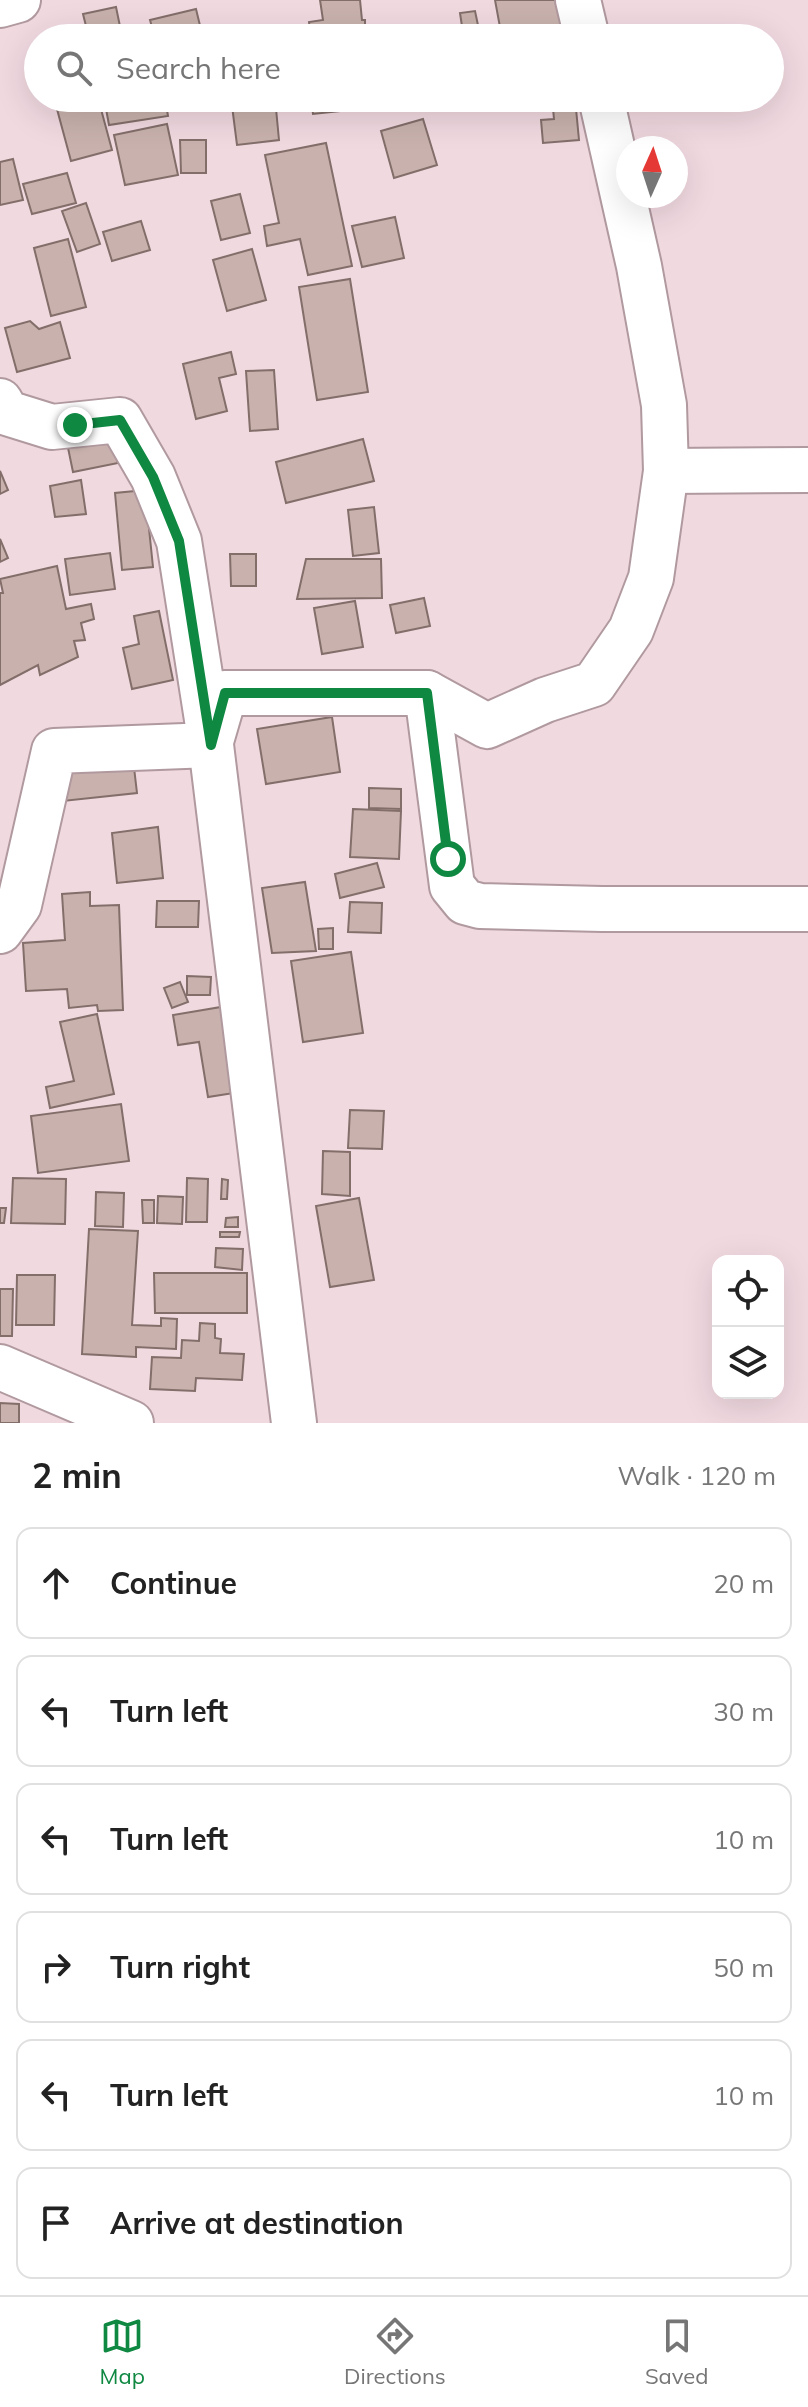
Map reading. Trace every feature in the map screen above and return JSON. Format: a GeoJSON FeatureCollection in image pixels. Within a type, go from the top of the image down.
{"type":"FeatureCollection","features":[{"type":"Feature","properties":{"kind":"street"},"geometry":{"type":"LineString","coordinates":[[0,5],[18,0]]}},
{"type":"Feature","properties":{"kind":"street"},"geometry":{"type":"LineString","coordinates":[[578,0],[584,24]]}},
{"type":"Feature","properties":{"kind":"street"},"geometry":{"type":"LineString","coordinates":[[211,745],[225,693],[427,693],[487,726],[545,700],[594,684],[631,630],[651,578],[666,471],[664,405],[639,266],[604,112]]}},
{"type":"Feature","properties":{"kind":"street"},"geometry":{"type":"LineString","coordinates":[[0,401],[7,413],[52,427],[120,420],[153,477],[179,541],[211,745],[294,1423]]}},
{"type":"Feature","properties":{"kind":"street"},"geometry":{"type":"LineString","coordinates":[[666,471],[808,470]]}},
{"type":"Feature","properties":{"kind":"street"},"geometry":{"type":"LineString","coordinates":[[427,693],[452,886],[465,902],[480,906],[602,909],[808,909]]}},
{"type":"Feature","properties":{"kind":"street"},"geometry":{"type":"LineString","coordinates":[[0,931],[19,905],[54,751],[211,745]]}},
{"type":"Feature","properties":{"kind":"street"},"geometry":{"type":"LineString","coordinates":[[0,1367],[131,1423]]}},
{"type":"Feature","properties":{"kind":"building"},"geometry":{"type":"Polygon","coordinates":[[[320,0],[360,0],[365,24],[309,24],[323,20],[320,0]]]}},
{"type":"Feature","properties":{"kind":"building"},"geometry":{"type":"Polygon","coordinates":[[[495,0],[568,0],[572,24],[499,24],[495,0]]]}},
{"type":"Feature","properties":{"kind":"building"},"geometry":{"type":"Polygon","coordinates":[[[116,7],[120,24],[86,24],[83,14],[116,7]]]}},
{"type":"Feature","properties":{"kind":"building"},"geometry":{"type":"Polygon","coordinates":[[[196,9],[200,24],[151,24],[150,20],[196,9]]]}},
{"type":"Feature","properties":{"kind":"building"},"geometry":{"type":"Polygon","coordinates":[[[475,11],[478,24],[462,24],[460,13],[475,11]]]}},
{"type":"Feature","properties":{"kind":"building"},"geometry":{"type":"Polygon","coordinates":[[[58,112],[102,112],[112,150],[71,161],[58,112]]]}},
{"type":"Feature","properties":{"kind":"building"},"geometry":{"type":"Polygon","coordinates":[[[107,112],[167,112],[168,116],[109,125],[107,112]]]}},
{"type":"Feature","properties":{"kind":"building"},"geometry":{"type":"Polygon","coordinates":[[[233,112],[276,112],[279,140],[237,145],[233,112]]]}},
{"type":"Feature","properties":{"kind":"building"},"geometry":{"type":"Polygon","coordinates":[[[553,112],[576,112],[579,140],[543,143],[541,120],[554,119],[553,112]]]}},
{"type":"Feature","properties":{"kind":"building"},"geometry":{"type":"Polygon","coordinates":[[[423,119],[437,165],[394,178],[381,131],[423,119]]]}},
{"type":"Feature","properties":{"kind":"building"},"geometry":{"type":"Polygon","coordinates":[[[167,124],[178,175],[125,185],[114,135],[167,124]]]}},
{"type":"Feature","properties":{"kind":"building"},"geometry":{"type":"Polygon","coordinates":[[[180,140],[206,140],[206,173],[181,173],[180,140]]]}},
{"type":"Feature","properties":{"kind":"building"},"geometry":{"type":"Polygon","coordinates":[[[326,143],[352,266],[308,275],[300,239],[267,246],[264,226],[279,223],[265,155],[326,143]]]}},
{"type":"Feature","properties":{"kind":"building"},"geometry":{"type":"Polygon","coordinates":[[[13,159],[23,200],[0,205],[0,162],[13,159]]]}},
{"type":"Feature","properties":{"kind":"building"},"geometry":{"type":"Polygon","coordinates":[[[67,173],[76,203],[32,214],[23,184],[67,173]]]}},
{"type":"Feature","properties":{"kind":"building"},"geometry":{"type":"Polygon","coordinates":[[[240,194],[250,233],[221,240],[211,201],[240,194]]]}},
{"type":"Feature","properties":{"kind":"building"},"geometry":{"type":"Polygon","coordinates":[[[86,203],[100,244],[77,252],[62,211],[86,203]]]}},
{"type":"Feature","properties":{"kind":"building"},"geometry":{"type":"Polygon","coordinates":[[[395,217],[404,258],[362,267],[352,226],[395,217]]]}},
{"type":"Feature","properties":{"kind":"building"},"geometry":{"type":"Polygon","coordinates":[[[141,221],[150,250],[112,261],[103,232],[141,221]]]}},
{"type":"Feature","properties":{"kind":"building"},"geometry":{"type":"Polygon","coordinates":[[[68,239],[86,307],[51,316],[34,248],[68,239]]]}},
{"type":"Feature","properties":{"kind":"building"},"geometry":{"type":"Polygon","coordinates":[[[252,249],[266,300],[227,311],[213,260],[252,249]]]}},
{"type":"Feature","properties":{"kind":"building"},"geometry":{"type":"Polygon","coordinates":[[[350,279],[368,392],[317,400],[299,287],[350,279]]]}},
{"type":"Feature","properties":{"kind":"building"},"geometry":{"type":"Polygon","coordinates":[[[30,321],[39,329],[60,322],[70,358],[17,372],[5,328],[30,321]]]}},
{"type":"Feature","properties":{"kind":"building"},"geometry":{"type":"Polygon","coordinates":[[[231,352],[236,374],[219,378],[227,411],[196,419],[183,364],[231,352]]]}},
{"type":"Feature","properties":{"kind":"building"},"geometry":{"type":"Polygon","coordinates":[[[274,370],[278,429],[250,431],[246,371],[274,370]]]}},
{"type":"Feature","properties":{"kind":"building"},"geometry":{"type":"Polygon","coordinates":[[[111,429],[118,463],[73,472],[66,438],[111,429]]]}},
{"type":"Feature","properties":{"kind":"building"},"geometry":{"type":"Polygon","coordinates":[[[363,439],[374,481],[286,503],[276,462],[363,439]]]}},
{"type":"Feature","properties":{"kind":"building"},"geometry":{"type":"Polygon","coordinates":[[[0,471],[8,490],[0,494],[0,471]]]}},
{"type":"Feature","properties":{"kind":"building"},"geometry":{"type":"Polygon","coordinates":[[[81,480],[86,514],[55,517],[50,486],[81,480]]]}},
{"type":"Feature","properties":{"kind":"building"},"geometry":{"type":"Polygon","coordinates":[[[145,490],[153,567],[122,570],[115,493],[145,490]]]}},
{"type":"Feature","properties":{"kind":"building"},"geometry":{"type":"Polygon","coordinates":[[[374,507],[379,553],[353,556],[348,510],[374,507]]]}},
{"type":"Feature","properties":{"kind":"building"},"geometry":{"type":"Polygon","coordinates":[[[0,539],[8,558],[0,562],[0,539]]]}},
{"type":"Feature","properties":{"kind":"building"},"geometry":{"type":"Polygon","coordinates":[[[110,553],[115,589],[70,595],[65,559],[110,553]]]}},
{"type":"Feature","properties":{"kind":"building"},"geometry":{"type":"Polygon","coordinates":[[[230,554],[256,554],[256,586],[231,586],[230,554]]]}},
{"type":"Feature","properties":{"kind":"building"},"geometry":{"type":"Polygon","coordinates":[[[306,559],[381,559],[382,598],[297,599],[306,559]]]}},
{"type":"Feature","properties":{"kind":"building"},"geometry":{"type":"Polygon","coordinates":[[[57,566],[66,609],[91,604],[94,619],[81,623],[85,640],[74,641],[78,657],[40,675],[38,665],[0,685],[0,593],[3,593],[0,579],[57,566]]]}},
{"type":"Feature","properties":{"kind":"building"},"geometry":{"type":"Polygon","coordinates":[[[424,598],[430,626],[396,633],[390,605],[424,598]]]}},
{"type":"Feature","properties":{"kind":"building"},"geometry":{"type":"Polygon","coordinates":[[[355,601],[363,647],[322,654],[314,608],[355,601]]]}},
{"type":"Feature","properties":{"kind":"building"},"geometry":{"type":"Polygon","coordinates":[[[159,611],[173,680],[132,689],[123,648],[139,644],[134,616],[159,611]]]}},
{"type":"Feature","properties":{"kind":"building"},"geometry":{"type":"Polygon","coordinates":[[[332,717],[340,772],[266,784],[257,729],[332,717]]]}},
{"type":"Feature","properties":{"kind":"building"},"geometry":{"type":"Polygon","coordinates":[[[133,759],[137,793],[63,801],[59,768],[133,759]]]}},
{"type":"Feature","properties":{"kind":"building"},"geometry":{"type":"Polygon","coordinates":[[[369,788],[401,789],[401,809],[369,808],[369,788]]]}},
{"type":"Feature","properties":{"kind":"building"},"geometry":{"type":"Polygon","coordinates":[[[353,809],[401,811],[399,859],[350,857],[353,809]]]}},
{"type":"Feature","properties":{"kind":"building"},"geometry":{"type":"Polygon","coordinates":[[[158,827],[163,878],[117,883],[112,833],[158,827]]]}},
{"type":"Feature","properties":{"kind":"building"},"geometry":{"type":"Polygon","coordinates":[[[377,863],[384,887],[340,898],[335,874],[377,863]]]}},
{"type":"Feature","properties":{"kind":"building"},"geometry":{"type":"Polygon","coordinates":[[[305,882],[316,951],[272,953],[262,888],[305,882]]]}},
{"type":"Feature","properties":{"kind":"building"},"geometry":{"type":"Polygon","coordinates":[[[90,892],[90,906],[119,905],[123,1010],[98,1011],[97,1005],[69,1008],[67,989],[26,991],[23,943],[65,940],[62,894],[90,892]]]}},
{"type":"Feature","properties":{"kind":"building"},"geometry":{"type":"Polygon","coordinates":[[[157,901],[199,901],[198,927],[156,927],[157,901]]]}},
{"type":"Feature","properties":{"kind":"building"},"geometry":{"type":"Polygon","coordinates":[[[350,902],[382,903],[381,933],[348,932],[350,902]]]}},
{"type":"Feature","properties":{"kind":"building"},"geometry":{"type":"Polygon","coordinates":[[[333,928],[333,949],[319,949],[318,929],[333,928]]]}},
{"type":"Feature","properties":{"kind":"building"},"geometry":{"type":"Polygon","coordinates":[[[351,952],[363,1033],[303,1042],[291,961],[351,952]]]}},
{"type":"Feature","properties":{"kind":"building"},"geometry":{"type":"Polygon","coordinates":[[[187,976],[211,977],[210,995],[187,995],[187,976]]]}},
{"type":"Feature","properties":{"kind":"building"},"geometry":{"type":"Polygon","coordinates":[[[180,982],[188,1002],[172,1008],[164,988],[180,982]]]}},
{"type":"Feature","properties":{"kind":"building"},"geometry":{"type":"Polygon","coordinates":[[[221,1007],[234,1093],[208,1097],[199,1042],[178,1045],[173,1015],[221,1007]]]}},
{"type":"Feature","properties":{"kind":"building"},"geometry":{"type":"Polygon","coordinates":[[[97,1014],[114,1094],[50,1108],[46,1087],[74,1081],[60,1022],[97,1014]]]}},
{"type":"Feature","properties":{"kind":"building"},"geometry":{"type":"Polygon","coordinates":[[[121,1104],[129,1161],[38,1173],[31,1116],[121,1104]]]}},
{"type":"Feature","properties":{"kind":"building"},"geometry":{"type":"Polygon","coordinates":[[[350,1110],[384,1111],[382,1149],[348,1148],[350,1110]]]}},
{"type":"Feature","properties":{"kind":"building"},"geometry":{"type":"Polygon","coordinates":[[[323,1151],[350,1152],[350,1196],[322,1194],[323,1151]]]}},
{"type":"Feature","properties":{"kind":"building"},"geometry":{"type":"Polygon","coordinates":[[[13,1178],[66,1179],[65,1224],[11,1223],[13,1178]]]}},
{"type":"Feature","properties":{"kind":"building"},"geometry":{"type":"Polygon","coordinates":[[[187,1178],[208,1179],[207,1222],[186,1222],[187,1178]]]}},
{"type":"Feature","properties":{"kind":"building"},"geometry":{"type":"Polygon","coordinates":[[[222,1179],[228,1180],[227,1199],[221,1199],[222,1179]]]}},
{"type":"Feature","properties":{"kind":"building"},"geometry":{"type":"Polygon","coordinates":[[[96,1192],[124,1193],[123,1227],[95,1226],[96,1192]]]}},
{"type":"Feature","properties":{"kind":"building"},"geometry":{"type":"Polygon","coordinates":[[[158,1196],[183,1197],[182,1224],[157,1223],[158,1196]]]}},
{"type":"Feature","properties":{"kind":"building"},"geometry":{"type":"Polygon","coordinates":[[[359,1198],[374,1280],[330,1287],[316,1206],[359,1198]]]}},
{"type":"Feature","properties":{"kind":"building"},"geometry":{"type":"Polygon","coordinates":[[[142,1200],[154,1200],[154,1223],[143,1223],[142,1200]]]}},
{"type":"Feature","properties":{"kind":"building"},"geometry":{"type":"Polygon","coordinates":[[[0,1208],[6,1208],[4,1223],[0,1223],[0,1208]]]}},
{"type":"Feature","properties":{"kind":"building"},"geometry":{"type":"Polygon","coordinates":[[[238,1217],[238,1227],[225,1227],[226,1218],[238,1217]]]}},
{"type":"Feature","properties":{"kind":"building"},"geometry":{"type":"Polygon","coordinates":[[[89,1229],[138,1231],[132,1325],[161,1326],[161,1318],[177,1319],[176,1349],[136,1347],[136,1357],[82,1354],[89,1229]]]}},
{"type":"Feature","properties":{"kind":"building"},"geometry":{"type":"Polygon","coordinates":[[[220,1232],[240,1232],[239,1237],[220,1237],[220,1232]]]}},
{"type":"Feature","properties":{"kind":"building"},"geometry":{"type":"Polygon","coordinates":[[[216,1248],[243,1249],[242,1270],[215,1267],[216,1248]]]}},
{"type":"Feature","properties":{"kind":"building"},"geometry":{"type":"Polygon","coordinates":[[[154,1273],[247,1273],[247,1313],[155,1313],[154,1273]]]}},
{"type":"Feature","properties":{"kind":"building"},"geometry":{"type":"Polygon","coordinates":[[[17,1275],[55,1275],[54,1325],[16,1325],[17,1275]]]}},
{"type":"Feature","properties":{"kind":"building"},"geometry":{"type":"Polygon","coordinates":[[[0,1289],[13,1289],[12,1336],[0,1336],[0,1289]]]}},
{"type":"Feature","properties":{"kind":"building"},"geometry":{"type":"Polygon","coordinates":[[[200,1323],[215,1324],[215,1338],[221,1339],[220,1353],[244,1354],[242,1380],[196,1378],[195,1391],[150,1389],[152,1357],[181,1358],[182,1340],[199,1341],[200,1323]]]}},
{"type":"Feature","properties":{"kind":"building"},"geometry":{"type":"Polygon","coordinates":[[[0,1403],[19,1404],[19,1423],[0,1423],[0,1403]]]}},
{"type":"Feature","properties":{"kind":"route"},"geometry":{"type":"LineString","coordinates":[[75,425],[120,420],[153,477],[179,541],[211,745],[225,693],[427,693],[448,859]]}}]}
